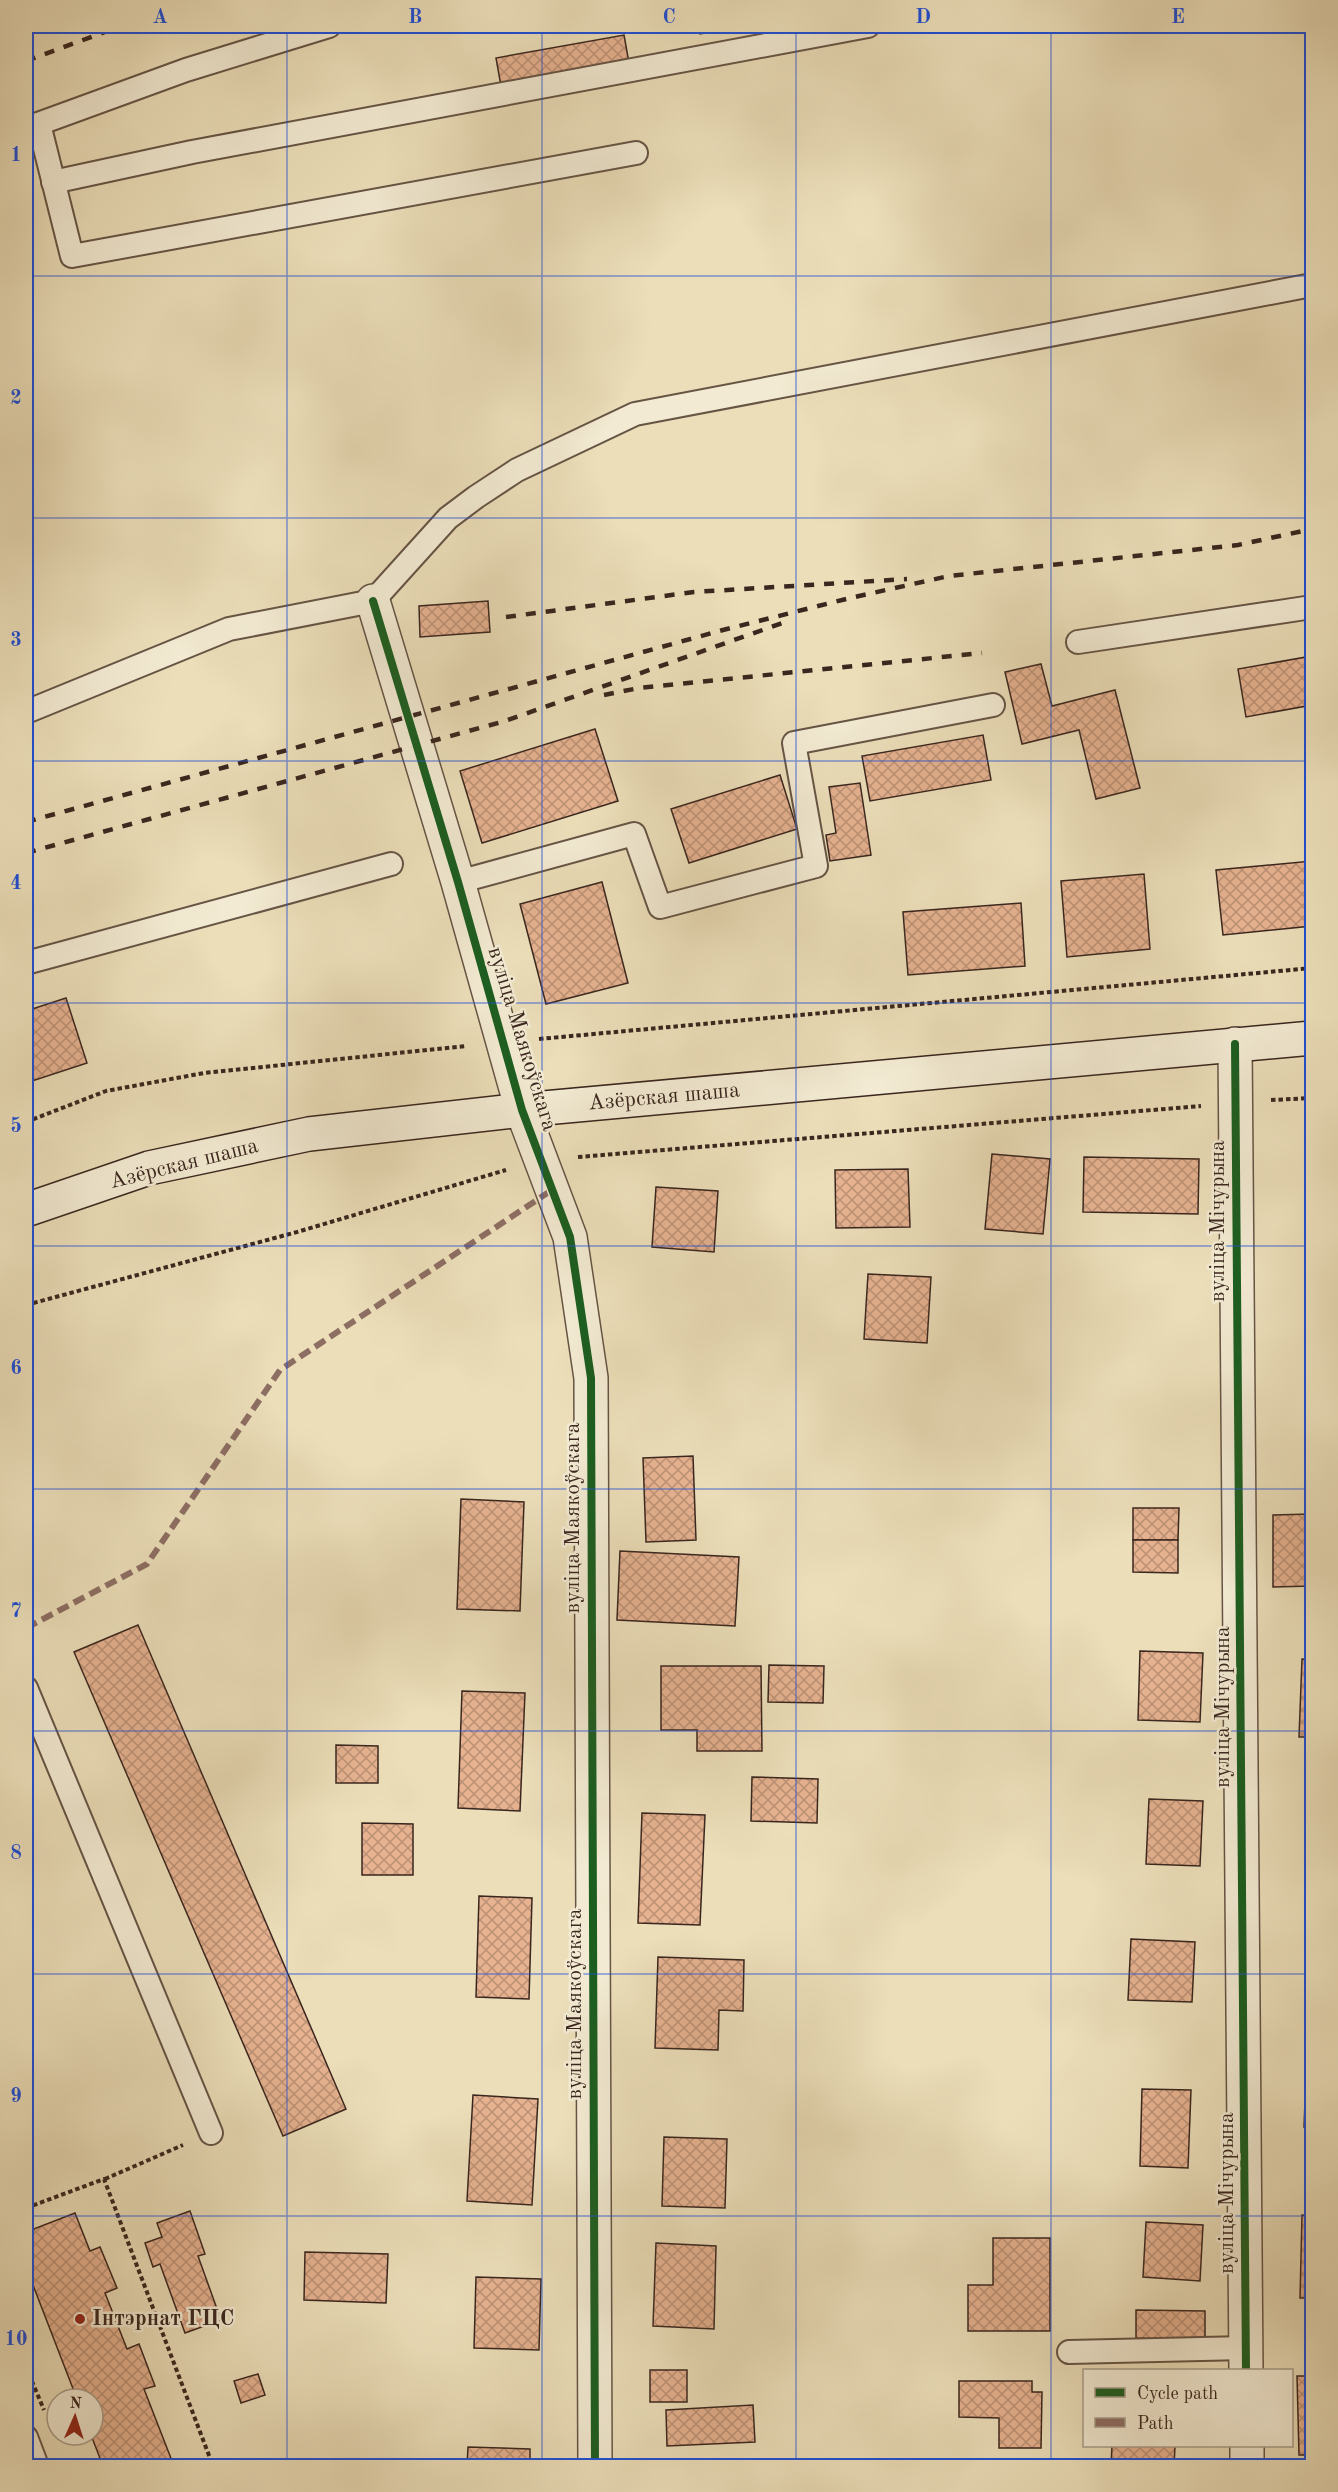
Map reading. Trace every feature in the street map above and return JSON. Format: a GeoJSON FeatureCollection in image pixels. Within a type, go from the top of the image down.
{"type":"FeatureCollection","features":[{"type":"Feature","properties":{"kind":"street","name":"вуліца Маякоўскага"},"geometry":{"type":"LineString","coordinates":[[373,601],[458,882],[522,1110],[570,1237],[591,1378],[595,2466]]}},
{"type":"Feature","properties":{"kind":"street","name":"Азёрская шаша"},"geometry":{"type":"LineString","coordinates":[[26,1210],[149,1168],[309,1134],[522,1110],[1312,1038]]}},
{"type":"Feature","properties":{"kind":"street","name":"вуліца Мічурына"},"geometry":{"type":"LineString","coordinates":[[1235,1044],[1246,2359]]}},
{"type":"Feature","properties":{"kind":"street"},"geometry":{"type":"LineString","coordinates":[[1247,2447],[1247,2466]]}},
{"type":"Feature","properties":{"kind":"lane"},"geometry":{"type":"LineString","coordinates":[[329,26],[186,70],[32,126],[53,182],[72,256],[636,153]]}},
{"type":"Feature","properties":{"kind":"lane"},"geometry":{"type":"LineString","coordinates":[[53,182],[238,144],[868,26]]}},
{"type":"Feature","properties":{"kind":"lane"},"geometry":{"type":"LineString","coordinates":[[26,712],[229,629],[373,601],[448,518],[476,497],[517,470],[635,414],[1312,285]]}},
{"type":"Feature","properties":{"kind":"lane"},"geometry":{"type":"LineString","coordinates":[[1078,642],[1312,607]]}},
{"type":"Feature","properties":{"kind":"lane"},"geometry":{"type":"LineString","coordinates":[[458,882],[633,834],[660,907],[816,866],[794,743],[993,705]]}},
{"type":"Feature","properties":{"kind":"lane"},"geometry":{"type":"LineString","coordinates":[[26,963],[391,864]]}},
{"type":"Feature","properties":{"kind":"lane"},"geometry":{"type":"LineString","coordinates":[[26,1688],[212,2133]]}},
{"type":"Feature","properties":{"kind":"lane"},"geometry":{"type":"LineString","coordinates":[[1069,2352],[1246,2359]]}},
{"type":"Feature","properties":{"kind":"lane"},"geometry":{"type":"LineString","coordinates":[[26,2437],[36,2466]]}},
{"type":"Feature","properties":{"kind":"path"},"geometry":{"type":"LineString","coordinates":[[26,1122],[106,1091],[204,1073],[502,1042],[1312,968]]}},
{"type":"Feature","properties":{"kind":"path"},"geometry":{"type":"LineString","coordinates":[[26,1305],[297,1232],[540,1160],[1312,1098]]}},
{"type":"Feature","properties":{"kind":"path"},"geometry":{"type":"LineString","coordinates":[[26,2208],[104,2179],[212,2133]]}},
{"type":"Feature","properties":{"kind":"path"},"geometry":{"type":"LineString","coordinates":[[104,2179],[213,2466]]}},
{"type":"Feature","properties":{"kind":"building"},"geometry":{"type":"Polygon","coordinates":[[[698,26],[746,26],[700,34],[698,26]]]}},
{"type":"Feature","properties":{"kind":"building"},"geometry":{"type":"Polygon","coordinates":[[[624,35],[629,63],[501,86],[496,58],[624,35]]]}},
{"type":"Feature","properties":{"kind":"building"},"geometry":{"type":"Polygon","coordinates":[[[488,601],[490,632],[420,637],[419,606],[488,601]]]}},
{"type":"Feature","properties":{"kind":"building"},"geometry":{"type":"Polygon","coordinates":[[[1312,656],[1312,705],[1246,717],[1238,669],[1312,656]]]}},
{"type":"Feature","properties":{"kind":"building"},"geometry":{"type":"Polygon","coordinates":[[[1041,664],[1052,706],[1115,690],[1140,788],[1096,799],[1079,730],[1022,744],[1005,672],[1041,664]]]}},
{"type":"Feature","properties":{"kind":"building"},"geometry":{"type":"Polygon","coordinates":[[[595,729],[618,801],[482,843],[460,771],[595,729]]]}},
{"type":"Feature","properties":{"kind":"building"},"geometry":{"type":"Polygon","coordinates":[[[983,735],[991,780],[870,801],[862,756],[983,735]]]}},
{"type":"Feature","properties":{"kind":"building"},"geometry":{"type":"Polygon","coordinates":[[[780,775],[797,829],[689,863],[671,809],[780,775]]]}},
{"type":"Feature","properties":{"kind":"building"},"geometry":{"type":"Polygon","coordinates":[[[860,783],[871,855],[830,861],[826,835],[836,833],[829,787],[860,783]]]}},
{"type":"Feature","properties":{"kind":"building"},"geometry":{"type":"Polygon","coordinates":[[[1312,861],[1312,926],[1223,935],[1216,870],[1312,861]]]}},
{"type":"Feature","properties":{"kind":"building"},"geometry":{"type":"Polygon","coordinates":[[[1144,874],[1150,949],[1067,957],[1061,881],[1144,874]]]}},
{"type":"Feature","properties":{"kind":"building"},"geometry":{"type":"Polygon","coordinates":[[[602,882],[628,983],[546,1004],[520,904],[602,882]]]}},
{"type":"Feature","properties":{"kind":"building"},"geometry":{"type":"Polygon","coordinates":[[[1021,903],[1025,966],[908,975],[903,912],[1021,903]]]}},
{"type":"Feature","properties":{"kind":"building"},"geometry":{"type":"Polygon","coordinates":[[[66,998],[87,1063],[26,1083],[26,1011],[66,998]]]}},
{"type":"Feature","properties":{"kind":"building"},"geometry":{"type":"Polygon","coordinates":[[[992,1154],[1050,1159],[1043,1234],[985,1229],[992,1154]]]}},
{"type":"Feature","properties":{"kind":"building"},"geometry":{"type":"Polygon","coordinates":[[[1084,1157],[1199,1159],[1198,1214],[1083,1212],[1084,1157]]]}},
{"type":"Feature","properties":{"kind":"building"},"geometry":{"type":"Polygon","coordinates":[[[908,1169],[910,1227],[836,1228],[835,1170],[908,1169]]]}},
{"type":"Feature","properties":{"kind":"building"},"geometry":{"type":"Polygon","coordinates":[[[656,1187],[718,1191],[714,1252],[652,1247],[656,1187]]]}},
{"type":"Feature","properties":{"kind":"building"},"geometry":{"type":"Polygon","coordinates":[[[868,1274],[931,1277],[927,1343],[864,1339],[868,1274]]]}},
{"type":"Feature","properties":{"kind":"building"},"geometry":{"type":"Polygon","coordinates":[[[693,1456],[696,1540],[646,1542],[643,1458],[693,1456]]]}},
{"type":"Feature","properties":{"kind":"building"},"geometry":{"type":"Polygon","coordinates":[[[461,1499],[524,1502],[520,1611],[457,1609],[461,1499]]]}},
{"type":"Feature","properties":{"kind":"building"},"geometry":{"type":"Polygon","coordinates":[[[1133,1508],[1179,1508],[1178,1540],[1133,1540],[1133,1508]]]}},
{"type":"Feature","properties":{"kind":"building"},"geometry":{"type":"Polygon","coordinates":[[[1312,1514],[1312,1586],[1273,1587],[1273,1515],[1312,1514]]]}},
{"type":"Feature","properties":{"kind":"building"},"geometry":{"type":"Polygon","coordinates":[[[1133,1540],[1178,1540],[1178,1573],[1133,1572],[1133,1540]]]}},
{"type":"Feature","properties":{"kind":"building"},"geometry":{"type":"Polygon","coordinates":[[[620,1551],[739,1557],[735,1626],[617,1620],[620,1551]]]}},
{"type":"Feature","properties":{"kind":"building"},"geometry":{"type":"Polygon","coordinates":[[[138,1625],[346,2109],[283,2136],[74,1652],[138,1625]]]}},
{"type":"Feature","properties":{"kind":"building"},"geometry":{"type":"Polygon","coordinates":[[[1140,1651],[1203,1653],[1200,1722],[1138,1720],[1140,1651]]]}},
{"type":"Feature","properties":{"kind":"building"},"geometry":{"type":"Polygon","coordinates":[[[1302,1659],[1312,1660],[1312,1737],[1299,1737],[1302,1659]]]}},
{"type":"Feature","properties":{"kind":"building"},"geometry":{"type":"Polygon","coordinates":[[[769,1665],[824,1666],[823,1703],[768,1702],[769,1665]]]}},
{"type":"Feature","properties":{"kind":"building"},"geometry":{"type":"Polygon","coordinates":[[[661,1666],[761,1666],[762,1751],[697,1751],[697,1730],[661,1730],[661,1666]]]}},
{"type":"Feature","properties":{"kind":"building"},"geometry":{"type":"Polygon","coordinates":[[[462,1691],[525,1693],[520,1811],[458,1808],[462,1691]]]}},
{"type":"Feature","properties":{"kind":"building"},"geometry":{"type":"Polygon","coordinates":[[[336,1745],[378,1746],[378,1783],[336,1783],[336,1745]]]}},
{"type":"Feature","properties":{"kind":"building"},"geometry":{"type":"Polygon","coordinates":[[[752,1777],[818,1779],[817,1823],[751,1821],[752,1777]]]}},
{"type":"Feature","properties":{"kind":"building"},"geometry":{"type":"Polygon","coordinates":[[[1149,1799],[1203,1801],[1200,1866],[1146,1864],[1149,1799]]]}},
{"type":"Feature","properties":{"kind":"building"},"geometry":{"type":"Polygon","coordinates":[[[642,1813],[705,1815],[700,1925],[638,1923],[642,1813]]]}},
{"type":"Feature","properties":{"kind":"building"},"geometry":{"type":"Polygon","coordinates":[[[362,1823],[413,1824],[413,1875],[362,1875],[362,1823]]]}},
{"type":"Feature","properties":{"kind":"building"},"geometry":{"type":"Polygon","coordinates":[[[479,1896],[532,1898],[529,1999],[476,1997],[479,1896]]]}},
{"type":"Feature","properties":{"kind":"building"},"geometry":{"type":"Polygon","coordinates":[[[1131,1939],[1195,1942],[1192,2002],[1128,2000],[1131,1939]]]}},
{"type":"Feature","properties":{"kind":"building"},"geometry":{"type":"Polygon","coordinates":[[[658,1957],[744,1960],[743,2011],[719,2010],[718,2050],[655,2048],[658,1957]]]}},
{"type":"Feature","properties":{"kind":"building"},"geometry":{"type":"Polygon","coordinates":[[[1306,2077],[1312,2077],[1312,2128],[1304,2127],[1306,2077]]]}},
{"type":"Feature","properties":{"kind":"building"},"geometry":{"type":"Polygon","coordinates":[[[1142,2089],[1191,2090],[1188,2168],[1140,2166],[1142,2089]]]}},
{"type":"Feature","properties":{"kind":"building"},"geometry":{"type":"Polygon","coordinates":[[[473,2095],[538,2099],[532,2205],[467,2201],[473,2095]]]}},
{"type":"Feature","properties":{"kind":"building"},"geometry":{"type":"Polygon","coordinates":[[[664,2137],[727,2139],[725,2208],[662,2206],[664,2137]]]}},
{"type":"Feature","properties":{"kind":"building"},"geometry":{"type":"Polygon","coordinates":[[[190,2211],[205,2254],[198,2256],[221,2320],[185,2333],[160,2264],[153,2267],[145,2243],[162,2237],[157,2223],[190,2211]]]}},
{"type":"Feature","properties":{"kind":"building","name":"Інтэрнат ГЦС"},"geometry":{"type":"Polygon","coordinates":[[[75,2213],[90,2251],[100,2247],[117,2288],[105,2293],[127,2349],[139,2344],[155,2386],[144,2389],[174,2466],[103,2466],[96,2447],[105,2447],[105,2387],[72,2387],[26,2267],[26,2232],[75,2213]]]}},
{"type":"Feature","properties":{"kind":"building"},"geometry":{"type":"Polygon","coordinates":[[[1302,2215],[1312,2216],[1312,2298],[1300,2298],[1302,2215]]]}},
{"type":"Feature","properties":{"kind":"building"},"geometry":{"type":"Polygon","coordinates":[[[1146,2222],[1203,2225],[1200,2281],[1143,2277],[1146,2222]]]}},
{"type":"Feature","properties":{"kind":"building"},"geometry":{"type":"Polygon","coordinates":[[[993,2238],[1050,2238],[1050,2331],[968,2331],[968,2285],[993,2285],[993,2238]]]}},
{"type":"Feature","properties":{"kind":"building"},"geometry":{"type":"Polygon","coordinates":[[[656,2243],[716,2246],[714,2329],[653,2326],[656,2243]]]}},
{"type":"Feature","properties":{"kind":"building"},"geometry":{"type":"Polygon","coordinates":[[[305,2252],[388,2254],[386,2303],[304,2300],[305,2252]]]}},
{"type":"Feature","properties":{"kind":"building"},"geometry":{"type":"Polygon","coordinates":[[[476,2277],[541,2279],[539,2350],[474,2348],[476,2277]]]}},
{"type":"Feature","properties":{"kind":"building"},"geometry":{"type":"Polygon","coordinates":[[[1136,2310],[1205,2311],[1205,2340],[1136,2338],[1136,2310]]]}},
{"type":"Feature","properties":{"kind":"building"},"geometry":{"type":"Polygon","coordinates":[[[650,2370],[687,2370],[687,2402],[650,2402],[650,2370]]]}},
{"type":"Feature","properties":{"kind":"building"},"geometry":{"type":"Polygon","coordinates":[[[258,2374],[265,2395],[241,2403],[234,2381],[258,2374]]]}},
{"type":"Feature","properties":{"kind":"building"},"geometry":{"type":"Polygon","coordinates":[[[1297,2376],[1312,2376],[1312,2455],[1299,2455],[1297,2376]]]}},
{"type":"Feature","properties":{"kind":"building"},"geometry":{"type":"Polygon","coordinates":[[[959,2381],[1032,2381],[1032,2392],[1042,2392],[1041,2448],[999,2448],[999,2418],[959,2417],[959,2381]]]}},
{"type":"Feature","properties":{"kind":"building"},"geometry":{"type":"Polygon","coordinates":[[[753,2405],[755,2442],[667,2446],[666,2410],[753,2405]]]}},
{"type":"Feature","properties":{"kind":"building"},"geometry":{"type":"Polygon","coordinates":[[[468,2447],[530,2449],[530,2466],[467,2466],[468,2447]]]}},
{"type":"Feature","properties":{"kind":"building"},"geometry":{"type":"Polygon","coordinates":[[[1112,2447],[1175,2447],[1174,2466],[1111,2466],[1112,2447]]]}},
{"type":"Feature","properties":{"kind":"building"},"geometry":{"type":"Polygon","coordinates":[[[184,2462],[186,2466],[174,2466],[184,2462]]]}},
{"type":"Feature","properties":{"kind":"railway"},"geometry":{"type":"LineString","coordinates":[[26,28],[32,26]]}},
{"type":"Feature","properties":{"kind":"railway"},"geometry":{"type":"LineString","coordinates":[[26,61],[121,26]]}},
{"type":"Feature","properties":{"kind":"railway"},"geometry":{"type":"LineString","coordinates":[[26,822],[723,630],[850,598],[949,576],[1238,545],[1312,529]]}},
{"type":"Feature","properties":{"kind":"railway"},"geometry":{"type":"LineString","coordinates":[[506,617],[694,592],[907,579]]}},
{"type":"Feature","properties":{"kind":"railway"},"geometry":{"type":"LineString","coordinates":[[26,853],[505,721],[788,621]]}},
{"type":"Feature","properties":{"kind":"railway"},"geometry":{"type":"LineString","coordinates":[[604,695],[639,688],[982,653]]}},
{"type":"Feature","properties":{"kind":"marked path"},"geometry":{"type":"LineString","coordinates":[[26,1628],[147,1564],[280,1370],[552,1190]]}},
{"type":"Feature","properties":{"kind":"cycle path"},"geometry":{"type":"LineString","coordinates":[[373,601],[458,882],[522,1110],[570,1237],[591,1378],[595,2466]]}},
{"type":"Feature","properties":{"kind":"cycle path"},"geometry":{"type":"LineString","coordinates":[[1235,1044],[1246,2369]]}},
{"type":"Feature","properties":{"kind":"place","name":"Інтэрнат ГЦС"},"geometry":{"type":"Point","coordinates":[80,2319]}}]}
